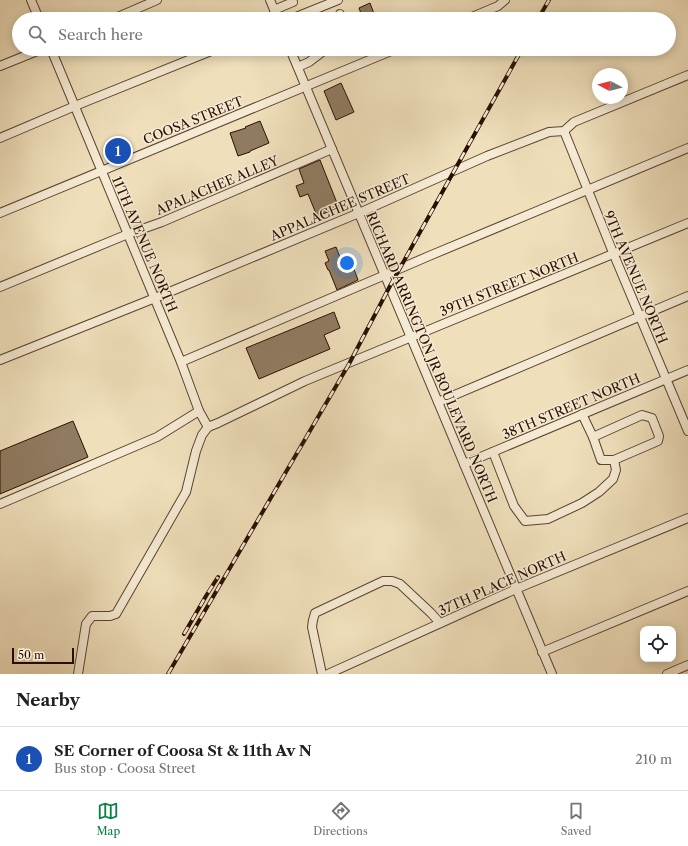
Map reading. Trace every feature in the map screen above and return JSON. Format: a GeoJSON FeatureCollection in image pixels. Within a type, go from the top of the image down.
{"type":"FeatureCollection","features":[{"type":"Feature","properties":{"kind":"street"},"geometry":{"type":"LineString","coordinates":[[31,0],[36,12]]}},
{"type":"Feature","properties":{"kind":"street"},"geometry":{"type":"LineString","coordinates":[[130,12],[158,0]]}},
{"type":"Feature","properties":{"kind":"street"},"geometry":{"type":"LineString","coordinates":[[270,0],[274,10],[293,2],[292,0]]}},
{"type":"Feature","properties":{"kind":"street"},"geometry":{"type":"LineString","coordinates":[[308,12],[338,0]]}},
{"type":"Feature","properties":{"kind":"street"},"geometry":{"type":"LineString","coordinates":[[484,12],[498,6],[505,0]]}},
{"type":"Feature","properties":{"kind":"street"},"geometry":{"type":"LineString","coordinates":[[0,66],[25,56]]}},
{"type":"Feature","properties":{"kind":"street","name":"11TH AVENUE NORTH"},"geometry":{"type":"LineString","coordinates":[[54,56],[181,362],[199,411],[208,427]]}},
{"type":"Feature","properties":{"kind":"street"},"geometry":{"type":"LineString","coordinates":[[0,138],[199,56]]}},
{"type":"Feature","properties":{"kind":"street","name":"RICHARD ARRINGTON JR BOULEVARD NORTH"},"geometry":{"type":"LineString","coordinates":[[293,56],[552,674]]}},
{"type":"Feature","properties":{"kind":"street"},"geometry":{"type":"LineString","coordinates":[[298,67],[309,62],[317,56]]}},
{"type":"Feature","properties":{"kind":"street","name":"COOSA STREET"},"geometry":{"type":"LineString","coordinates":[[0,213],[379,56]]}},
{"type":"Feature","properties":{"kind":"street","name":"APPALACHEE STREET"},"geometry":{"type":"LineString","coordinates":[[0,360],[359,213],[487,156],[548,132],[564,131],[574,122],[688,75]]}},
{"type":"Feature","properties":{"kind":"street","name":"9TH AVENUE NORTH"},"geometry":{"type":"LineString","coordinates":[[564,131],[688,431]]}},
{"type":"Feature","properties":{"kind":"street"},"geometry":{"type":"LineString","coordinates":[[181,362],[429,256],[688,148]]}},
{"type":"Feature","properties":{"kind":"street","name":"APALACHEE ALLEY"},"geometry":{"type":"LineString","coordinates":[[0,287],[128,234],[162,222],[332,149]]}},
{"type":"Feature","properties":{"kind":"street","name":"39TH STREET NORTH"},"geometry":{"type":"LineString","coordinates":[[208,427],[305,381],[614,255],[688,223]]}},
{"type":"Feature","properties":{"kind":"street"},"geometry":{"type":"LineString","coordinates":[[438,402],[688,296]]}},
{"type":"Feature","properties":{"kind":"street","name":"38TH STREET NORTH"},"geometry":{"type":"LineString","coordinates":[[464,464],[688,370]]}},
{"type":"Feature","properties":{"kind":"street"},"geometry":{"type":"LineString","coordinates":[[0,504],[157,437],[199,411]]}},
{"type":"Feature","properties":{"kind":"street"},"geometry":{"type":"LineString","coordinates":[[582,414],[601,460],[614,460],[658,441],[659,436],[652,418],[642,415],[592,437]]}},
{"type":"Feature","properties":{"kind":"street"},"geometry":{"type":"LineString","coordinates":[[78,674],[86,624],[92,616],[110,616],[116,614],[186,492],[196,451],[202,435],[208,427]]}},
{"type":"Feature","properties":{"kind":"street"},"geometry":{"type":"LineString","coordinates":[[493,452],[514,506],[526,521],[548,519],[582,503],[599,492],[613,479],[616,470],[614,460]]}},
{"type":"Feature","properties":{"kind":"street","name":"37TH PLACE NORTH"},"geometry":{"type":"LineString","coordinates":[[328,674],[516,589],[688,518]]}},
{"type":"Feature","properties":{"kind":"street"},"geometry":{"type":"LineString","coordinates":[[322,674],[312,627],[312,620],[315,613],[383,582],[392,581],[400,584],[440,623]]}},
{"type":"Feature","properties":{"kind":"street"},"geometry":{"type":"LineString","coordinates":[[542,652],[688,591]]}},
{"type":"Feature","properties":{"kind":"street"},"geometry":{"type":"LineString","coordinates":[[666,674],[688,665]]}},
{"type":"Feature","properties":{"kind":"building"},"geometry":{"type":"Polygon","coordinates":[[[370,3],[373,12],[360,12],[359,8],[370,3]]]}},
{"type":"Feature","properties":{"kind":"building"},"geometry":{"type":"Polygon","coordinates":[[[341,83],[354,112],[336,120],[324,91],[341,83]]]}},
{"type":"Feature","properties":{"kind":"building"},"geometry":{"type":"Polygon","coordinates":[[[260,121],[269,143],[238,156],[230,133],[246,128],[245,127],[260,121]]]}},
{"type":"Feature","properties":{"kind":"building"},"geometry":{"type":"Polygon","coordinates":[[[320,160],[339,208],[317,216],[308,194],[300,197],[296,186],[304,183],[299,169],[320,160]]]}},
{"type":"Feature","properties":{"kind":"building"},"geometry":{"type":"Polygon","coordinates":[[[336,247],[343,265],[351,261],[358,280],[337,290],[325,263],[329,261],[325,251],[336,247]]]}},
{"type":"Feature","properties":{"kind":"building"},"geometry":{"type":"Polygon","coordinates":[[[334,312],[340,328],[324,335],[330,349],[259,379],[246,348],[334,312]]]}},
{"type":"Feature","properties":{"kind":"building"},"geometry":{"type":"Polygon","coordinates":[[[73,421],[88,457],[0,494],[0,451],[73,421]]]}},
{"type":"Feature","properties":{"kind":"railway"},"geometry":{"type":"LineString","coordinates":[[542,12],[549,0]]}},
{"type":"Feature","properties":{"kind":"railway"},"geometry":{"type":"LineString","coordinates":[[168,674],[349,364],[390,286],[518,56]]}},
{"type":"Feature","properties":{"kind":"railway"},"geometry":{"type":"LineString","coordinates":[[184,634],[218,577]]}},
{"type":"Feature","properties":{"kind":"place","name":"SE Corner of Coosa St & 11th Av N"},"geometry":{"type":"Point","coordinates":[118,151]}}]}
